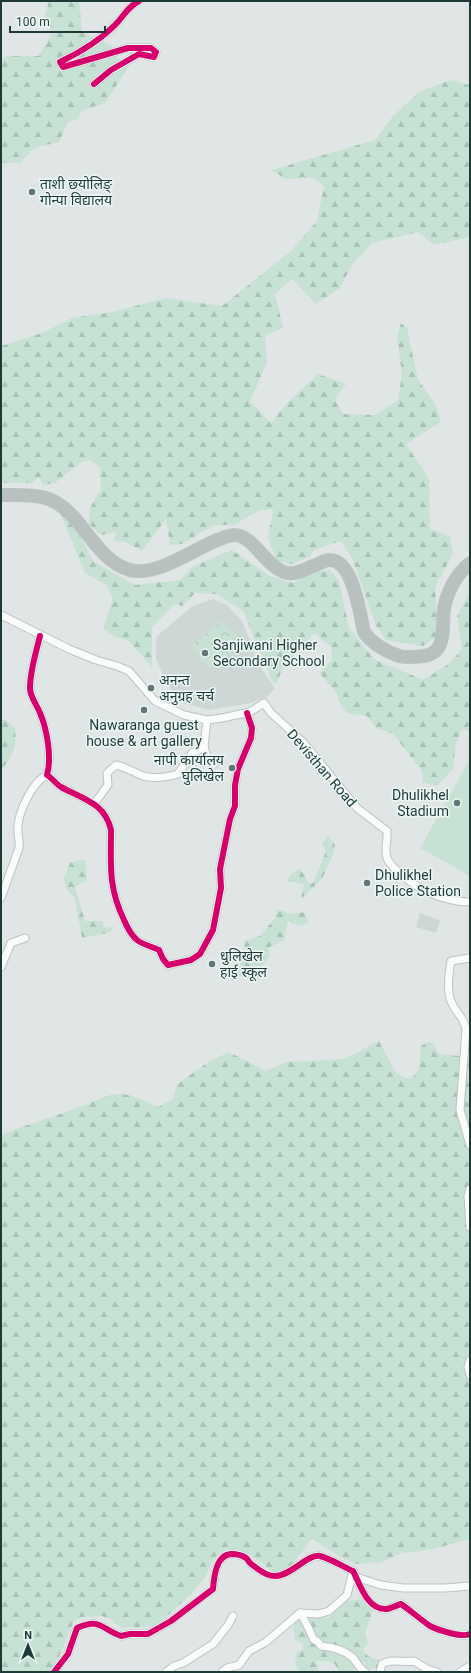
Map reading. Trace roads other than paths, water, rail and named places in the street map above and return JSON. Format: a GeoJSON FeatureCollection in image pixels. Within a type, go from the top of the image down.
{"type":"FeatureCollection","features":[{"type":"Feature","properties":{"kind":"highway"},"geometry":{"type":"LineString","coordinates":[[1,495],[28,494],[47,498],[58,504],[74,518],[90,540],[112,561],[128,569],[136,571],[158,567],[206,545],[233,535],[243,537],[248,540],[270,564],[278,570],[287,573],[296,573],[325,561],[337,562],[343,566],[349,575],[364,632],[367,637],[381,647],[401,656],[416,657],[428,655],[436,651],[442,638],[444,606],[448,594],[461,571],[470,563]]}},
{"type":"Feature","properties":{"kind":"street"},"geometry":{"type":"LineString","coordinates":[[94,84],[111,70],[139,54],[154,57],[156,52],[151,48],[128,48],[62,67],[60,62],[89,48],[116,25],[130,6],[140,1]]}},
{"type":"Feature","properties":{"kind":"street","name":"Devisthan Road"},"geometry":{"type":"LineString","coordinates":[[1,615],[68,649],[129,671],[155,701],[184,715],[207,720],[247,713],[264,703],[271,713],[303,742],[357,808],[387,831],[388,838],[386,849],[390,864],[414,883],[430,893],[462,902],[470,902]]}},
{"type":"Feature","properties":{"kind":"street"},"geometry":{"type":"LineString","coordinates":[[1,898],[19,848],[20,842],[18,825],[24,804],[34,788],[47,775],[49,768],[48,744],[41,715],[32,698],[30,689],[40,636]]}},
{"type":"Feature","properties":{"kind":"street"},"geometry":{"type":"LineString","coordinates":[[47,775],[60,786],[94,804],[102,810],[111,830],[110,876],[114,897],[130,932],[138,941],[159,950],[163,959],[168,965],[191,960],[200,954],[213,930],[221,888],[220,869],[230,819],[235,806],[235,785],[238,769],[251,738],[252,728],[247,713]]}},
{"type":"Feature","properties":{"kind":"street"},"geometry":{"type":"LineString","coordinates":[[207,720],[204,747],[208,757],[214,764]]}},
{"type":"Feature","properties":{"kind":"street"},"geometry":{"type":"LineString","coordinates":[[94,804],[108,785],[107,773],[116,764],[130,768],[143,776],[172,776],[178,774],[192,753],[204,747]]}},
{"type":"Feature","properties":{"kind":"street"},"geometry":{"type":"LineString","coordinates":[[1,967],[11,943],[25,938]]}},
{"type":"Feature","properties":{"kind":"street"},"geometry":{"type":"LineString","coordinates":[[470,958],[451,961],[450,989],[451,1001],[465,1022],[466,1029],[460,1110],[470,1145]]}},
{"type":"Feature","properties":{"kind":"street"},"geometry":{"type":"LineString","coordinates":[[470,1189],[468,1196],[470,1227]]}},
{"type":"Feature","properties":{"kind":"street"},"geometry":{"type":"LineString","coordinates":[[470,1360],[468,1367],[470,1375]]}},
{"type":"Feature","properties":{"kind":"street"},"geometry":{"type":"LineString","coordinates":[[54,1672],[68,1654],[75,1630],[85,1624],[99,1624],[121,1636],[130,1634],[148,1634],[171,1621],[213,1589],[214,1573],[222,1558],[227,1555],[236,1554],[246,1558],[250,1563],[270,1576],[282,1576],[295,1569],[303,1562],[318,1556],[381,1585],[403,1588],[445,1588],[470,1586]]}},
{"type":"Feature","properties":{"kind":"street"},"geometry":{"type":"LineString","coordinates":[[222,1672],[227,1668],[239,1666],[249,1651],[266,1642],[300,1613],[319,1614],[329,1611],[347,1595],[355,1574]]}},
{"type":"Feature","properties":{"kind":"street"},"geometry":{"type":"LineString","coordinates":[[355,1574],[369,1600],[376,1606],[385,1609],[401,1604],[431,1626],[455,1634],[470,1634]]}},
{"type":"Feature","properties":{"kind":"street"},"geometry":{"type":"LineString","coordinates":[[300,1613],[306,1621],[314,1640],[321,1646],[331,1647],[346,1653],[352,1657],[358,1666],[365,1672]]}},
{"type":"Feature","properties":{"kind":"street"},"geometry":{"type":"LineString","coordinates":[[166,1672],[213,1644],[233,1616]]}},
{"type":"Feature","properties":{"kind":"street"},"geometry":{"type":"LineString","coordinates":[[380,1672],[382,1664],[388,1660],[407,1662],[414,1660],[427,1669],[437,1672]]}},
{"type":"Feature","properties":{"kind":"street"},"geometry":{"type":"LineString","coordinates":[[460,1672],[470,1666]]}},
{"type":"Feature","properties":{"kind":"place","name":"ताशी छ्‍योलिङ् गोन्पा विद्यालय"},"geometry":{"type":"Point","coordinates":[32,192]}},
{"type":"Feature","properties":{"kind":"place","name":"Sanjiwani Higher Secondary School"},"geometry":{"type":"Point","coordinates":[205,653]}},
{"type":"Feature","properties":{"kind":"place","name":"अनन्त अनुग्रह चर्च"},"geometry":{"type":"Point","coordinates":[151,688]}},
{"type":"Feature","properties":{"kind":"place","name":"Nawaranga guest house & art gallery"},"geometry":{"type":"Point","coordinates":[144,710]}},
{"type":"Feature","properties":{"kind":"place","name":"नापी कार्यालय घुलिखेल"},"geometry":{"type":"Point","coordinates":[232,768]}},
{"type":"Feature","properties":{"kind":"place","name":"Dhulikhel Stadium"},"geometry":{"type":"Point","coordinates":[457,803]}},
{"type":"Feature","properties":{"kind":"place","name":"Dhulikhel Police Station"},"geometry":{"type":"Point","coordinates":[367,883]}},
{"type":"Feature","properties":{"kind":"place","name":"धुलिखेल हाई स्कूल"},"geometry":{"type":"Point","coordinates":[212,964]}}]}
